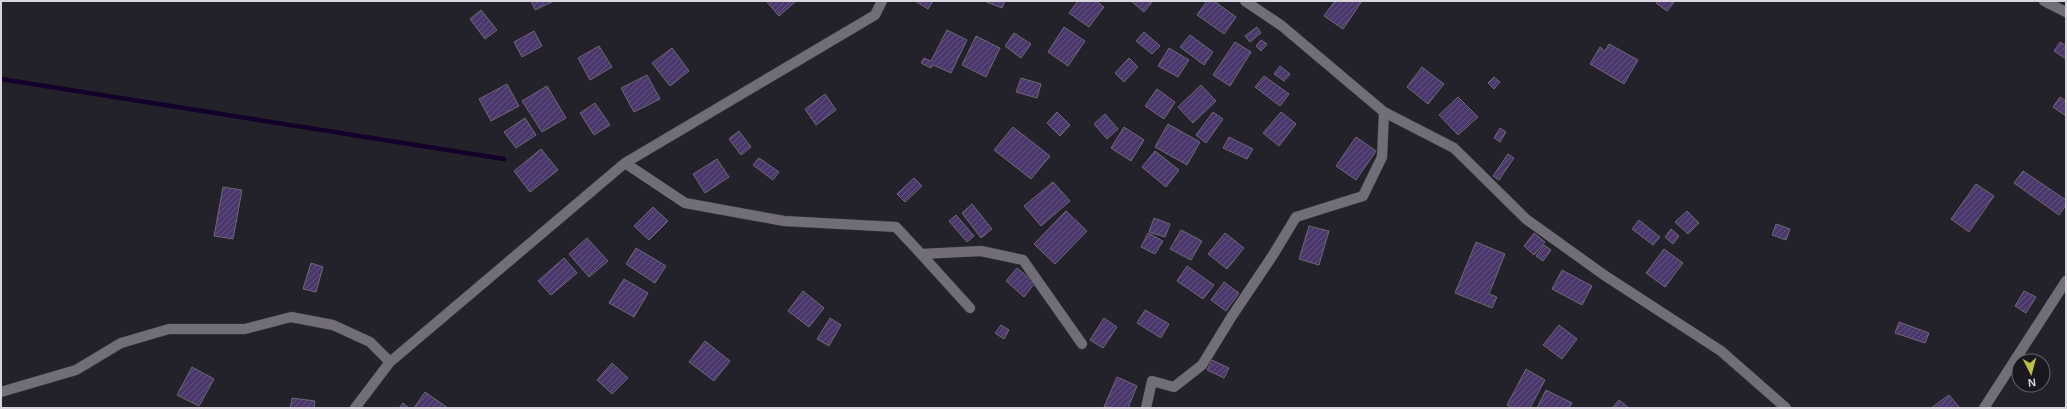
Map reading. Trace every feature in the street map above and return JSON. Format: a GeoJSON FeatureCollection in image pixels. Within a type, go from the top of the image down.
{"type":"FeatureCollection","features":[{"type":"Feature","properties":{"kind":"street"},"geometry":{"type":"LineString","coordinates":[[355,408],[390,362],[624,163],[875,15],[882,1]]}},
{"type":"Feature","properties":{"kind":"street"},"geometry":{"type":"LineString","coordinates":[[1245,1],[1282,26],[1384,112],[1454,148],[1526,219],[1604,275],[1721,351],[1786,408]]}},
{"type":"Feature","properties":{"kind":"street"},"geometry":{"type":"LineString","coordinates":[[2044,1],[2066,12]]}},
{"type":"Feature","properties":{"kind":"street"},"geometry":{"type":"LineString","coordinates":[[1146,408],[1152,381],[1174,387],[1202,365],[1232,316],[1274,255],[1296,217],[1363,196],[1382,157],[1384,112]]}},
{"type":"Feature","properties":{"kind":"street"},"geometry":{"type":"LineString","coordinates":[[624,163],[685,204],[784,221],[896,227],[970,308]]}},
{"type":"Feature","properties":{"kind":"street"},"geometry":{"type":"LineString","coordinates":[[921,254],[981,251],[1022,260],[1082,344]]}},
{"type":"Feature","properties":{"kind":"street"},"geometry":{"type":"LineString","coordinates":[[1984,408],[2066,281]]}},
{"type":"Feature","properties":{"kind":"street"},"geometry":{"type":"LineString","coordinates":[[1,392],[76,370],[121,343],[170,329],[245,329],[291,317],[339,328],[370,342],[390,362]]}},
{"type":"Feature","properties":{"kind":"building"},"geometry":{"type":"Polygon","coordinates":[[[531,1],[554,1],[535,10],[531,1]]]}},
{"type":"Feature","properties":{"kind":"building"},"geometry":{"type":"Polygon","coordinates":[[[796,1],[779,16],[767,2],[796,1]]]}},
{"type":"Feature","properties":{"kind":"building"},"geometry":{"type":"Polygon","coordinates":[[[915,1],[933,1],[928,9],[915,1]]]}},
{"type":"Feature","properties":{"kind":"building"},"geometry":{"type":"Polygon","coordinates":[[[984,1],[1005,1],[1002,8],[984,1]]]}},
{"type":"Feature","properties":{"kind":"building"},"geometry":{"type":"Polygon","coordinates":[[[1078,1],[1096,1],[1104,7],[1089,27],[1069,13],[1078,1]]]}},
{"type":"Feature","properties":{"kind":"building"},"geometry":{"type":"Polygon","coordinates":[[[1131,1],[1153,1],[1144,12],[1131,1]]]}},
{"type":"Feature","properties":{"kind":"building"},"geometry":{"type":"Polygon","coordinates":[[[1207,1],[1214,1],[1236,17],[1224,34],[1197,15],[1207,1]]]}},
{"type":"Feature","properties":{"kind":"building"},"geometry":{"type":"Polygon","coordinates":[[[1335,1],[1362,1],[1343,29],[1324,16],[1335,1]]]}},
{"type":"Feature","properties":{"kind":"building"},"geometry":{"type":"Polygon","coordinates":[[[1657,1],[1675,1],[1667,11],[1656,3],[1657,1]]]}},
{"type":"Feature","properties":{"kind":"building"},"geometry":{"type":"Polygon","coordinates":[[[481,10],[497,30],[485,39],[470,19],[481,10]]]}},
{"type":"Feature","properties":{"kind":"building"},"geometry":{"type":"Polygon","coordinates":[[[1064,27],[1085,41],[1068,66],[1048,52],[1064,27]]]}},
{"type":"Feature","properties":{"kind":"building"},"geometry":{"type":"Polygon","coordinates":[[[1257,27],[1261,33],[1250,42],[1245,36],[1257,27]]]}},
{"type":"Feature","properties":{"kind":"building"},"geometry":{"type":"Polygon","coordinates":[[[947,30],[967,40],[951,73],[933,65],[931,68],[921,63],[924,58],[931,61],[947,30]]]}},
{"type":"Feature","properties":{"kind":"building"},"geometry":{"type":"Polygon","coordinates":[[[534,31],[542,46],[522,57],[514,42],[534,31]]]}},
{"type":"Feature","properties":{"kind":"building"},"geometry":{"type":"Polygon","coordinates":[[[1144,32],[1160,46],[1152,54],[1136,41],[1144,32]]]}},
{"type":"Feature","properties":{"kind":"building"},"geometry":{"type":"Polygon","coordinates":[[[1014,33],[1031,44],[1021,58],[1005,46],[1014,33]]]}},
{"type":"Feature","properties":{"kind":"building"},"geometry":{"type":"Polygon","coordinates":[[[1190,35],[1213,52],[1204,65],[1180,47],[1190,35]]]}},
{"type":"Feature","properties":{"kind":"building"},"geometry":{"type":"Polygon","coordinates":[[[976,36],[1000,48],[986,77],[962,65],[976,36]]]}},
{"type":"Feature","properties":{"kind":"building"},"geometry":{"type":"Polygon","coordinates":[[[1261,40],[1267,44],[1261,51],[1256,46],[1261,40]]]}},
{"type":"Feature","properties":{"kind":"building"},"geometry":{"type":"Polygon","coordinates":[[[1235,42],[1251,52],[1230,86],[1213,75],[1235,42]]]}},
{"type":"Feature","properties":{"kind":"building"},"geometry":{"type":"Polygon","coordinates":[[[2060,42],[2066,46],[2066,59],[2054,51],[2060,42]]]}},
{"type":"Feature","properties":{"kind":"building"},"geometry":{"type":"Polygon","coordinates":[[[1609,44],[1638,60],[1624,84],[1590,64],[1600,47],[1605,51],[1609,44]]]}},
{"type":"Feature","properties":{"kind":"building"},"geometry":{"type":"Polygon","coordinates":[[[599,46],[612,67],[590,80],[578,58],[599,46]]]}},
{"type":"Feature","properties":{"kind":"building"},"geometry":{"type":"Polygon","coordinates":[[[672,48],[689,71],[670,86],[652,63],[672,48]]]}},
{"type":"Feature","properties":{"kind":"building"},"geometry":{"type":"Polygon","coordinates":[[[1169,48],[1189,60],[1178,77],[1158,66],[1169,48]]]}},
{"type":"Feature","properties":{"kind":"building"},"geometry":{"type":"Polygon","coordinates":[[[1129,58],[1138,67],[1124,82],[1115,73],[1129,58]]]}},
{"type":"Feature","properties":{"kind":"building"},"geometry":{"type":"Polygon","coordinates":[[[1280,66],[1290,74],[1284,81],[1274,74],[1280,66]]]}},
{"type":"Feature","properties":{"kind":"building"},"geometry":{"type":"Polygon","coordinates":[[[1422,67],[1444,84],[1428,104],[1407,87],[1422,67]]]}},
{"type":"Feature","properties":{"kind":"building"},"geometry":{"type":"Polygon","coordinates":[[[647,75],[660,99],[634,112],[621,88],[647,75]]]}},
{"type":"Feature","properties":{"kind":"building"},"geometry":{"type":"Polygon","coordinates":[[[1264,76],[1289,94],[1280,106],[1255,87],[1264,76]]]}},
{"type":"Feature","properties":{"kind":"building"},"geometry":{"type":"Polygon","coordinates":[[[1494,77],[1500,82],[1494,89],[1488,83],[1494,77]]]}},
{"type":"Feature","properties":{"kind":"building"},"geometry":{"type":"Polygon","coordinates":[[[1021,78],[1041,84],[1037,98],[1016,92],[1021,78]]]}},
{"type":"Feature","properties":{"kind":"building"},"geometry":{"type":"Polygon","coordinates":[[[507,84],[519,106],[491,121],[479,99],[507,84]]]}},
{"type":"Feature","properties":{"kind":"building"},"geometry":{"type":"Polygon","coordinates":[[[1201,85],[1216,101],[1193,123],[1178,107],[1201,85]]]}},
{"type":"Feature","properties":{"kind":"building"},"geometry":{"type":"Polygon","coordinates":[[[547,86],[566,118],[542,132],[522,101],[547,86]]]}},
{"type":"Feature","properties":{"kind":"building"},"geometry":{"type":"Polygon","coordinates":[[[1157,89],[1175,102],[1164,119],[1145,106],[1157,89]]]}},
{"type":"Feature","properties":{"kind":"building"},"geometry":{"type":"Polygon","coordinates":[[[825,94],[836,110],[816,125],[805,109],[825,94]]]}},
{"type":"Feature","properties":{"kind":"building"},"geometry":{"type":"Polygon","coordinates":[[[1458,97],[1478,117],[1458,135],[1439,115],[1458,97]]]}},
{"type":"Feature","properties":{"kind":"building"},"geometry":{"type":"Polygon","coordinates":[[[2060,97],[2066,101],[2066,116],[2053,107],[2060,97]]]}},
{"type":"Feature","properties":{"kind":"building"},"geometry":{"type":"Polygon","coordinates":[[[595,103],[610,125],[594,135],[580,113],[595,103]]]}},
{"type":"Feature","properties":{"kind":"building"},"geometry":{"type":"Polygon","coordinates":[[[1057,112],[1070,125],[1060,136],[1047,123],[1057,112]]]}},
{"type":"Feature","properties":{"kind":"building"},"geometry":{"type":"Polygon","coordinates":[[[1213,112],[1223,119],[1206,143],[1196,135],[1213,112]]]}},
{"type":"Feature","properties":{"kind":"building"},"geometry":{"type":"Polygon","coordinates":[[[1281,112],[1296,124],[1279,146],[1263,133],[1281,112]]]}},
{"type":"Feature","properties":{"kind":"building"},"geometry":{"type":"Polygon","coordinates":[[[1105,114],[1118,129],[1107,139],[1094,124],[1105,114]]]}},
{"type":"Feature","properties":{"kind":"building"},"geometry":{"type":"Polygon","coordinates":[[[525,118],[536,135],[516,148],[504,132],[525,118]]]}},
{"type":"Feature","properties":{"kind":"building"},"geometry":{"type":"Polygon","coordinates":[[[1168,124],[1200,142],[1187,165],[1155,147],[1168,124]]]}},
{"type":"Feature","properties":{"kind":"building"},"geometry":{"type":"Polygon","coordinates":[[[1013,127],[1050,156],[1031,179],[994,150],[1013,127]]]}},
{"type":"Feature","properties":{"kind":"building"},"geometry":{"type":"Polygon","coordinates":[[[1124,127],[1144,140],[1131,161],[1111,148],[1124,127]]]}},
{"type":"Feature","properties":{"kind":"building"},"geometry":{"type":"Polygon","coordinates":[[[1500,128],[1506,132],[1500,142],[1494,138],[1500,128]]]}},
{"type":"Feature","properties":{"kind":"building"},"geometry":{"type":"Polygon","coordinates":[[[739,131],[751,147],[741,155],[729,139],[739,131]]]}},
{"type":"Feature","properties":{"kind":"building"},"geometry":{"type":"Polygon","coordinates":[[[1229,137],[1253,149],[1247,159],[1223,148],[1229,137]]]}},
{"type":"Feature","properties":{"kind":"building"},"geometry":{"type":"Polygon","coordinates":[[[1356,137],[1376,151],[1356,180],[1336,166],[1356,137]]]}},
{"type":"Feature","properties":{"kind":"building"},"geometry":{"type":"Polygon","coordinates":[[[541,149],[558,170],[530,192],[514,171],[541,149]]]}},
{"type":"Feature","properties":{"kind":"building"},"geometry":{"type":"Polygon","coordinates":[[[1155,151],[1179,170],[1166,187],[1142,167],[1155,151]]]}},
{"type":"Feature","properties":{"kind":"building"},"geometry":{"type":"Polygon","coordinates":[[[1508,154],[1514,158],[1499,180],[1493,176],[1508,154]]]}},
{"type":"Feature","properties":{"kind":"building"},"geometry":{"type":"Polygon","coordinates":[[[759,158],[779,172],[773,180],[753,165],[759,158]]]}},
{"type":"Feature","properties":{"kind":"building"},"geometry":{"type":"Polygon","coordinates":[[[717,159],[729,177],[705,193],[693,174],[717,159]]]}},
{"type":"Feature","properties":{"kind":"building"},"geometry":{"type":"Polygon","coordinates":[[[2023,171],[2066,200],[2066,205],[2059,215],[2014,183],[2023,171]]]}},
{"type":"Feature","properties":{"kind":"building"},"geometry":{"type":"Polygon","coordinates":[[[914,178],[922,186],[905,202],[897,194],[914,178]]]}},
{"type":"Feature","properties":{"kind":"building"},"geometry":{"type":"Polygon","coordinates":[[[1053,182],[1070,201],[1041,226],[1024,206],[1053,182]]]}},
{"type":"Feature","properties":{"kind":"building"},"geometry":{"type":"Polygon","coordinates":[[[1976,184],[1994,196],[1969,232],[1951,219],[1976,184]]]}},
{"type":"Feature","properties":{"kind":"building"},"geometry":{"type":"Polygon","coordinates":[[[223,187],[242,190],[233,239],[214,236],[223,187]]]}},
{"type":"Feature","properties":{"kind":"building"},"geometry":{"type":"Polygon","coordinates":[[[972,204],[992,229],[981,238],[962,213],[972,204]]]}},
{"type":"Feature","properties":{"kind":"building"},"geometry":{"type":"Polygon","coordinates":[[[653,207],[668,221],[649,240],[634,226],[653,207]]]}},
{"type":"Feature","properties":{"kind":"building"},"geometry":{"type":"Polygon","coordinates":[[[1066,211],[1087,231],[1055,264],[1034,244],[1066,211]]]}},
{"type":"Feature","properties":{"kind":"building"},"geometry":{"type":"Polygon","coordinates":[[[1687,211],[1699,223],[1688,234],[1675,222],[1687,211]]]}},
{"type":"Feature","properties":{"kind":"building"},"geometry":{"type":"Polygon","coordinates":[[[956,215],[974,236],[967,242],[949,221],[956,215]]]}},
{"type":"Feature","properties":{"kind":"building"},"geometry":{"type":"Polygon","coordinates":[[[1154,218],[1170,224],[1165,237],[1149,232],[1154,218]]]}},
{"type":"Feature","properties":{"kind":"building"},"geometry":{"type":"Polygon","coordinates":[[[1639,220],[1660,237],[1653,245],[1632,229],[1639,220]]]}},
{"type":"Feature","properties":{"kind":"building"},"geometry":{"type":"Polygon","coordinates":[[[1776,224],[1790,229],[1786,240],[1772,235],[1776,224]]]}},
{"type":"Feature","properties":{"kind":"building"},"geometry":{"type":"Polygon","coordinates":[[[1309,226],[1329,231],[1319,265],[1299,259],[1309,226]]]}},
{"type":"Feature","properties":{"kind":"building"},"geometry":{"type":"Polygon","coordinates":[[[1671,229],[1679,236],[1673,244],[1665,237],[1671,229]]]}},
{"type":"Feature","properties":{"kind":"building"},"geometry":{"type":"Polygon","coordinates":[[[1181,230],[1202,241],[1191,260],[1170,249],[1181,230]]]}},
{"type":"Feature","properties":{"kind":"building"},"geometry":{"type":"Polygon","coordinates":[[[1148,233],[1163,241],[1155,254],[1141,247],[1148,233]]]}},
{"type":"Feature","properties":{"kind":"building"},"geometry":{"type":"Polygon","coordinates":[[[1225,233],[1244,248],[1227,269],[1208,254],[1225,233]]]}},
{"type":"Feature","properties":{"kind":"building"},"geometry":{"type":"Polygon","coordinates":[[[1534,233],[1545,242],[1534,255],[1524,246],[1534,233]]]}},
{"type":"Feature","properties":{"kind":"building"},"geometry":{"type":"Polygon","coordinates":[[[587,238],[608,261],[589,277],[569,254],[587,238]]]}},
{"type":"Feature","properties":{"kind":"building"},"geometry":{"type":"Polygon","coordinates":[[[1476,242],[1505,254],[1489,294],[1497,297],[1492,308],[1455,293],[1476,242]]]}},
{"type":"Feature","properties":{"kind":"building"},"geometry":{"type":"Polygon","coordinates":[[[1544,245],[1551,250],[1543,261],[1536,256],[1544,245]]]}},
{"type":"Feature","properties":{"kind":"building"},"geometry":{"type":"Polygon","coordinates":[[[636,248],[666,266],[655,283],[626,264],[636,248]]]}},
{"type":"Feature","properties":{"kind":"building"},"geometry":{"type":"Polygon","coordinates":[[[1664,249],[1683,263],[1665,287],[1646,273],[1664,249]]]}},
{"type":"Feature","properties":{"kind":"building"},"geometry":{"type":"Polygon","coordinates":[[[564,258],[577,273],[551,295],[538,281],[564,258]]]}},
{"type":"Feature","properties":{"kind":"building"},"geometry":{"type":"Polygon","coordinates":[[[311,263],[323,267],[316,292],[303,289],[311,263]]]}},
{"type":"Feature","properties":{"kind":"building"},"geometry":{"type":"Polygon","coordinates":[[[1187,266],[1214,285],[1203,299],[1177,281],[1187,266]]]}},
{"type":"Feature","properties":{"kind":"building"},"geometry":{"type":"Polygon","coordinates":[[[1017,268],[1035,283],[1024,297],[1006,281],[1017,268]]]}},
{"type":"Feature","properties":{"kind":"building"},"geometry":{"type":"Polygon","coordinates":[[[1562,270],[1592,286],[1582,305],[1552,289],[1562,270]]]}},
{"type":"Feature","properties":{"kind":"building"},"geometry":{"type":"Polygon","coordinates":[[[624,279],[648,293],[634,317],[609,303],[624,279]]]}},
{"type":"Feature","properties":{"kind":"building"},"geometry":{"type":"Polygon","coordinates":[[[1224,282],[1239,293],[1226,311],[1211,300],[1224,282]]]}},
{"type":"Feature","properties":{"kind":"building"},"geometry":{"type":"Polygon","coordinates":[[[803,291],[824,308],[809,327],[788,311],[803,291]]]}},
{"type":"Feature","properties":{"kind":"building"},"geometry":{"type":"Polygon","coordinates":[[[2024,291],[2036,297],[2026,313],[2015,306],[2024,291]]]}},
{"type":"Feature","properties":{"kind":"building"},"geometry":{"type":"Polygon","coordinates":[[[1145,310],[1169,324],[1161,338],[1137,323],[1145,310]]]}},
{"type":"Feature","properties":{"kind":"building"},"geometry":{"type":"Polygon","coordinates":[[[830,318],[841,325],[829,346],[817,339],[830,318]]]}},
{"type":"Feature","properties":{"kind":"building"},"geometry":{"type":"Polygon","coordinates":[[[1104,318],[1117,327],[1103,348],[1090,340],[1104,318]]]}},
{"type":"Feature","properties":{"kind":"building"},"geometry":{"type":"Polygon","coordinates":[[[1899,322],[1929,333],[1925,343],[1895,333],[1899,322]]]}},
{"type":"Feature","properties":{"kind":"building"},"geometry":{"type":"Polygon","coordinates":[[[1001,325],[1009,330],[1004,339],[995,333],[1001,325]]]}},
{"type":"Feature","properties":{"kind":"building"},"geometry":{"type":"Polygon","coordinates":[[[1559,325],[1577,339],[1562,359],[1543,345],[1559,325]]]}},
{"type":"Feature","properties":{"kind":"building"},"geometry":{"type":"Polygon","coordinates":[[[705,341],[730,361],[714,381],[689,362],[705,341]]]}},
{"type":"Feature","properties":{"kind":"building"},"geometry":{"type":"Polygon","coordinates":[[[1212,360],[1229,368],[1224,378],[1207,370],[1212,360]]]}},
{"type":"Feature","properties":{"kind":"building"},"geometry":{"type":"Polygon","coordinates":[[[612,363],[628,378],[612,394],[597,380],[612,363]]]}},
{"type":"Feature","properties":{"kind":"building"},"geometry":{"type":"Polygon","coordinates":[[[192,367],[214,379],[199,406],[177,395],[192,367]]]}},
{"type":"Feature","properties":{"kind":"building"},"geometry":{"type":"Polygon","coordinates":[[[1526,369],[1545,380],[1530,408],[1513,408],[1507,405],[1526,369]]]}},
{"type":"Feature","properties":{"kind":"building"},"geometry":{"type":"Polygon","coordinates":[[[1117,377],[1137,386],[1128,408],[1104,407],[1117,377]]]}},
{"type":"Feature","properties":{"kind":"building"},"geometry":{"type":"Polygon","coordinates":[[[1546,390],[1572,403],[1569,408],[1537,408],[1546,390]]]}},
{"type":"Feature","properties":{"kind":"building"},"geometry":{"type":"Polygon","coordinates":[[[425,392],[448,408],[414,408],[425,392]]]}},
{"type":"Feature","properties":{"kind":"building"},"geometry":{"type":"Polygon","coordinates":[[[1949,395],[1960,408],[1931,408],[1949,395]]]}},
{"type":"Feature","properties":{"kind":"building"},"geometry":{"type":"Polygon","coordinates":[[[292,398],[315,401],[314,408],[290,408],[292,398]]]}},
{"type":"Feature","properties":{"kind":"building"},"geometry":{"type":"Polygon","coordinates":[[[1619,400],[1629,408],[1612,408],[1619,400]]]}},
{"type":"Feature","properties":{"kind":"building"},"geometry":{"type":"Polygon","coordinates":[[[403,403],[409,408],[399,408],[403,403]]]}},
{"type":"Feature","properties":{"kind":"waterway"},"geometry":{"type":"LineString","coordinates":[[1,79],[504,159]]}}]}
